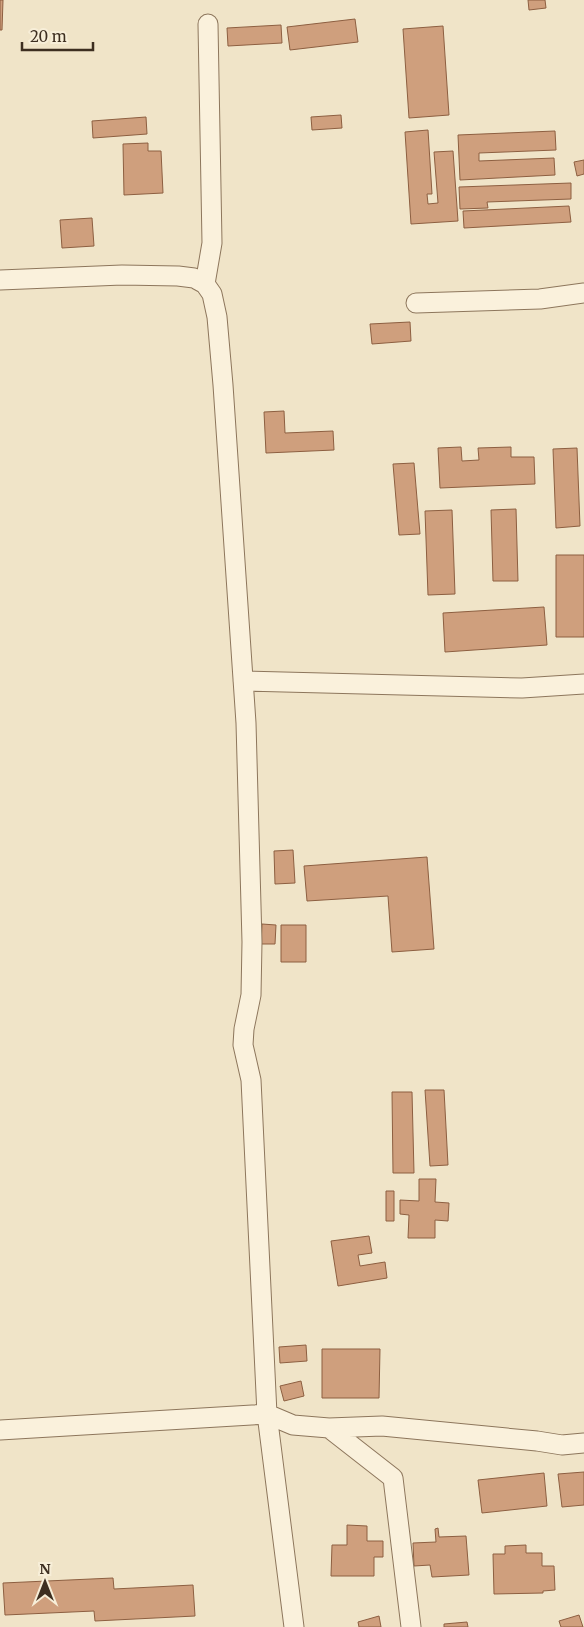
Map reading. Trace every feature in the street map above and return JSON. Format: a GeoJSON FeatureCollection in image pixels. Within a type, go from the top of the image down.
{"type":"FeatureCollection","features":[{"type":"Feature","properties":{"kind":"street"},"geometry":{"type":"LineString","coordinates":[[205,284],[212,243],[208,24]]}},
{"type":"Feature","properties":{"kind":"street"},"geometry":{"type":"LineString","coordinates":[[0,280],[122,275],[178,276],[194,278],[205,284],[212,294],[218,336],[246,723],[252,942],[251,996],[244,1029],[243,1045],[251,1080],[267,1414],[294,1627]]}},
{"type":"Feature","properties":{"kind":"street"},"geometry":{"type":"LineString","coordinates":[[416,303],[540,299],[584,293]]}},
{"type":"Feature","properties":{"kind":"street"},"geometry":{"type":"LineString","coordinates":[[243,681],[522,688],[584,684]]}},
{"type":"Feature","properties":{"kind":"street"},"geometry":{"type":"LineString","coordinates":[[0,1430],[267,1414],[293,1425],[329,1428],[382,1426],[562,1445],[584,1443]]}},
{"type":"Feature","properties":{"kind":"street"},"geometry":{"type":"LineString","coordinates":[[329,1428],[393,1478],[411,1627]]}},
{"type":"Feature","properties":{"kind":"building"},"geometry":{"type":"Polygon","coordinates":[[[0,0],[3,0],[2,30],[0,30],[0,0]]]}},
{"type":"Feature","properties":{"kind":"building"},"geometry":{"type":"Polygon","coordinates":[[[528,0],[545,0],[546,8],[529,10],[528,0]]]}},
{"type":"Feature","properties":{"kind":"building"},"geometry":{"type":"Polygon","coordinates":[[[355,19],[358,42],[290,50],[287,27],[355,19]]]}},
{"type":"Feature","properties":{"kind":"building"},"geometry":{"type":"Polygon","coordinates":[[[281,25],[282,43],[228,46],[227,28],[281,25]]]}},
{"type":"Feature","properties":{"kind":"building"},"geometry":{"type":"Polygon","coordinates":[[[443,26],[449,115],[409,118],[403,29],[443,26]]]}},
{"type":"Feature","properties":{"kind":"building"},"geometry":{"type":"Polygon","coordinates":[[[341,115],[342,128],[312,130],[311,117],[341,115]]]}},
{"type":"Feature","properties":{"kind":"building"},"geometry":{"type":"Polygon","coordinates":[[[146,117],[147,134],[93,138],[92,121],[146,117]]]}},
{"type":"Feature","properties":{"kind":"building"},"geometry":{"type":"Polygon","coordinates":[[[428,130],[432,194],[427,194],[428,204],[438,203],[434,152],[453,151],[458,221],[411,224],[405,132],[428,130]]]}},
{"type":"Feature","properties":{"kind":"building"},"geometry":{"type":"Polygon","coordinates":[[[555,131],[556,150],[479,153],[479,161],[554,158],[555,175],[460,180],[458,135],[555,131]]]}},
{"type":"Feature","properties":{"kind":"building"},"geometry":{"type":"Polygon","coordinates":[[[148,143],[148,151],[161,151],[163,193],[124,195],[123,144],[148,143]]]}},
{"type":"Feature","properties":{"kind":"building"},"geometry":{"type":"Polygon","coordinates":[[[584,160],[584,174],[577,176],[574,162],[584,160]]]}},
{"type":"Feature","properties":{"kind":"building"},"geometry":{"type":"Polygon","coordinates":[[[571,183],[571,199],[487,202],[488,208],[460,209],[459,187],[571,183]]]}},
{"type":"Feature","properties":{"kind":"building"},"geometry":{"type":"Polygon","coordinates":[[[569,206],[571,222],[464,228],[463,211],[569,206]]]}},
{"type":"Feature","properties":{"kind":"building"},"geometry":{"type":"Polygon","coordinates":[[[92,218],[94,246],[62,248],[60,220],[92,218]]]}},
{"type":"Feature","properties":{"kind":"building"},"geometry":{"type":"Polygon","coordinates":[[[410,322],[411,341],[372,344],[370,324],[410,322]]]}},
{"type":"Feature","properties":{"kind":"building"},"geometry":{"type":"Polygon","coordinates":[[[284,411],[285,433],[333,431],[334,450],[266,453],[264,412],[284,411]]]}},
{"type":"Feature","properties":{"kind":"building"},"geometry":{"type":"Polygon","coordinates":[[[461,447],[462,461],[479,460],[478,448],[511,447],[511,457],[534,457],[535,484],[440,488],[438,448],[461,447]]]}},
{"type":"Feature","properties":{"kind":"building"},"geometry":{"type":"Polygon","coordinates":[[[577,448],[580,526],[556,528],[553,449],[577,448]]]}},
{"type":"Feature","properties":{"kind":"building"},"geometry":{"type":"Polygon","coordinates":[[[414,463],[420,534],[399,535],[393,464],[414,463]]]}},
{"type":"Feature","properties":{"kind":"building"},"geometry":{"type":"Polygon","coordinates":[[[516,509],[518,581],[493,581],[491,510],[516,509]]]}},
{"type":"Feature","properties":{"kind":"building"},"geometry":{"type":"Polygon","coordinates":[[[452,510],[455,594],[428,595],[425,511],[452,510]]]}},
{"type":"Feature","properties":{"kind":"building"},"geometry":{"type":"Polygon","coordinates":[[[556,555],[584,555],[584,637],[556,637],[556,555]]]}},
{"type":"Feature","properties":{"kind":"building"},"geometry":{"type":"Polygon","coordinates":[[[544,607],[547,645],[445,652],[443,613],[544,607]]]}},
{"type":"Feature","properties":{"kind":"building"},"geometry":{"type":"Polygon","coordinates":[[[293,850],[295,883],[275,884],[274,851],[293,850]]]}},
{"type":"Feature","properties":{"kind":"building"},"geometry":{"type":"Polygon","coordinates":[[[427,857],[434,949],[392,952],[388,896],[307,901],[304,866],[427,857]]]}},
{"type":"Feature","properties":{"kind":"building"},"geometry":{"type":"Polygon","coordinates":[[[262,924],[276,925],[275,944],[261,944],[262,924]]]}},
{"type":"Feature","properties":{"kind":"building"},"geometry":{"type":"Polygon","coordinates":[[[281,925],[306,925],[306,962],[281,962],[281,925]]]}},
{"type":"Feature","properties":{"kind":"building"},"geometry":{"type":"Polygon","coordinates":[[[425,1090],[444,1090],[448,1165],[430,1166],[425,1090]]]}},
{"type":"Feature","properties":{"kind":"building"},"geometry":{"type":"Polygon","coordinates":[[[392,1092],[412,1092],[414,1173],[393,1173],[392,1092]]]}},
{"type":"Feature","properties":{"kind":"building"},"geometry":{"type":"Polygon","coordinates":[[[419,1179],[436,1179],[435,1202],[449,1203],[448,1221],[435,1220],[435,1238],[408,1238],[409,1215],[400,1214],[400,1200],[419,1201],[419,1179]]]}},
{"type":"Feature","properties":{"kind":"building"},"geometry":{"type":"Polygon","coordinates":[[[386,1191],[394,1191],[394,1221],[386,1221],[386,1191]]]}},
{"type":"Feature","properties":{"kind":"building"},"geometry":{"type":"Polygon","coordinates":[[[369,1236],[372,1253],[358,1255],[360,1266],[385,1262],[387,1278],[338,1286],[331,1241],[369,1236]]]}},
{"type":"Feature","properties":{"kind":"building"},"geometry":{"type":"Polygon","coordinates":[[[306,1345],[307,1361],[280,1363],[279,1347],[306,1345]]]}},
{"type":"Feature","properties":{"kind":"building"},"geometry":{"type":"Polygon","coordinates":[[[322,1349],[380,1349],[379,1398],[322,1398],[322,1349]]]}},
{"type":"Feature","properties":{"kind":"building"},"geometry":{"type":"Polygon","coordinates":[[[301,1381],[304,1396],[284,1401],[280,1386],[301,1381]]]}},
{"type":"Feature","properties":{"kind":"building"},"geometry":{"type":"Polygon","coordinates":[[[584,1472],[584,1505],[562,1507],[558,1474],[584,1472]]]}},
{"type":"Feature","properties":{"kind":"building"},"geometry":{"type":"Polygon","coordinates":[[[544,1473],[547,1506],[482,1513],[478,1480],[544,1473]]]}},
{"type":"Feature","properties":{"kind":"building"},"geometry":{"type":"Polygon","coordinates":[[[347,1525],[367,1526],[367,1541],[383,1541],[383,1557],[374,1557],[374,1576],[331,1576],[332,1545],[347,1545],[347,1525]]]}},
{"type":"Feature","properties":{"kind":"building"},"geometry":{"type":"Polygon","coordinates":[[[438,1528],[439,1537],[466,1536],[469,1575],[432,1577],[430,1565],[414,1566],[413,1543],[436,1542],[435,1529],[438,1528]]]}},
{"type":"Feature","properties":{"kind":"building"},"geometry":{"type":"Polygon","coordinates":[[[526,1545],[526,1553],[542,1553],[542,1566],[554,1566],[555,1590],[543,1591],[543,1593],[494,1594],[493,1554],[505,1554],[505,1546],[526,1545]]]}},
{"type":"Feature","properties":{"kind":"building"},"geometry":{"type":"Polygon","coordinates":[[[113,1578],[114,1589],[193,1585],[195,1616],[95,1621],[94,1611],[5,1615],[3,1583],[113,1578]]]}},
{"type":"Feature","properties":{"kind":"building"},"geometry":{"type":"Polygon","coordinates":[[[579,1615],[583,1627],[561,1627],[559,1621],[579,1615]]]}},
{"type":"Feature","properties":{"kind":"building"},"geometry":{"type":"Polygon","coordinates":[[[379,1616],[381,1627],[359,1627],[358,1622],[379,1616]]]}},
{"type":"Feature","properties":{"kind":"building"},"geometry":{"type":"Polygon","coordinates":[[[467,1622],[468,1627],[444,1627],[444,1624],[467,1622]]]}}]}
